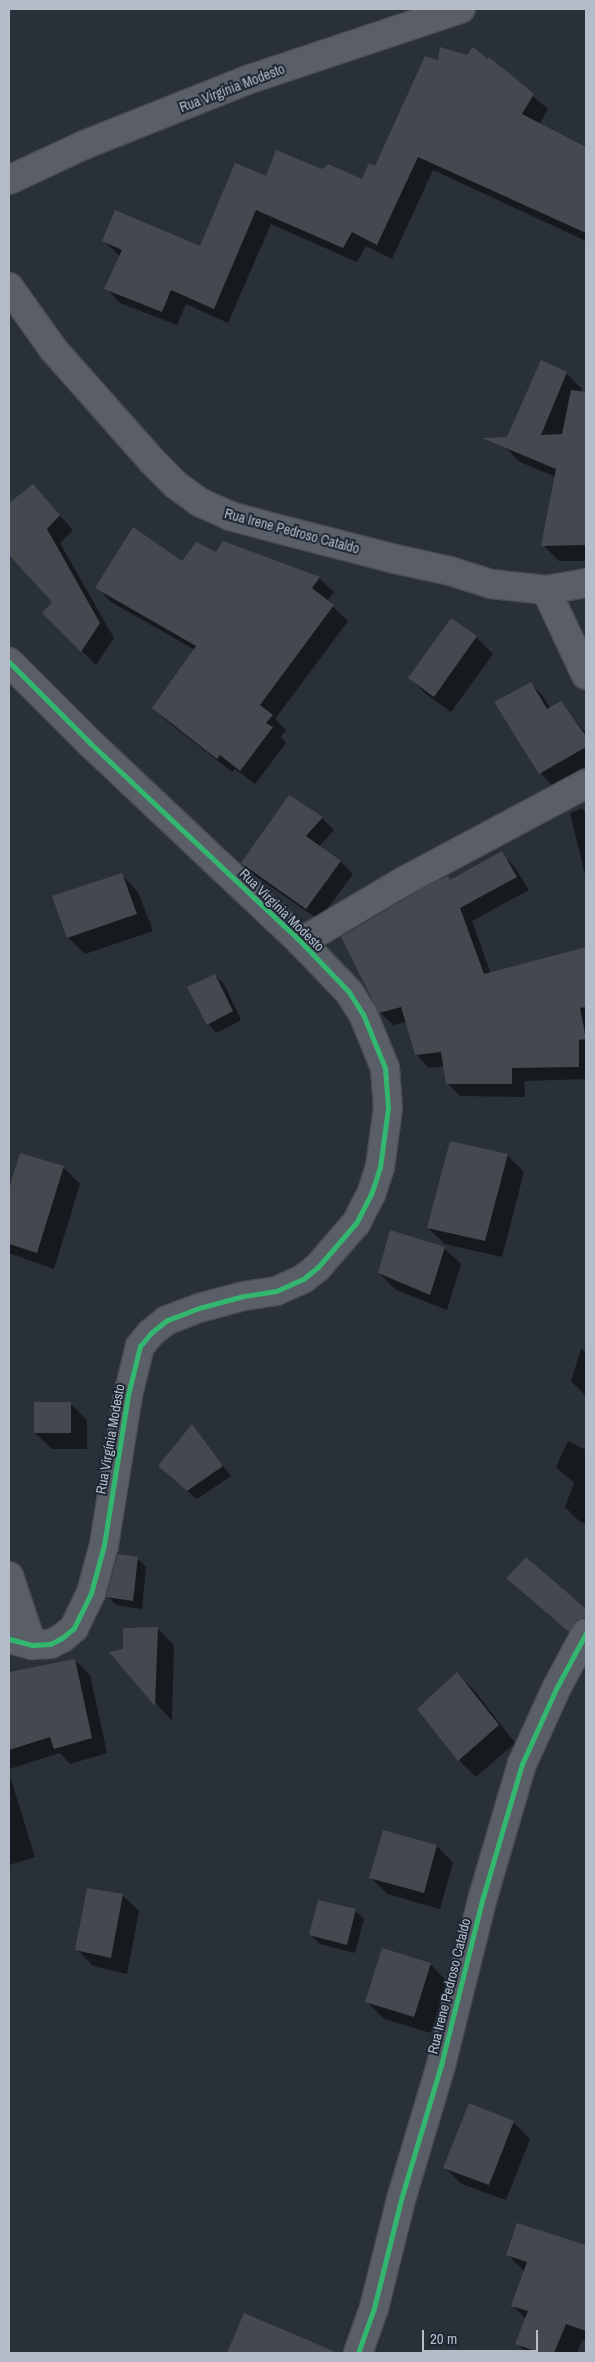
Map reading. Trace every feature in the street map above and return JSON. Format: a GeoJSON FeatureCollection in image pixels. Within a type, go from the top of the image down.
{"type":"FeatureCollection","features":[{"type":"Feature","properties":{"kind":"street","name":"Rua Virgínia Modesto"},"geometry":{"type":"LineString","coordinates":[[9,180],[84,145],[246,80],[461,9]]}},
{"type":"Feature","properties":{"kind":"street","name":"Rua Irene Pedroso Cataldo"},"geometry":{"type":"LineString","coordinates":[[9,288],[53,349],[152,461],[176,485],[199,502],[230,516],[395,559],[450,571],[491,584],[546,590],[586,583]]}},
{"type":"Feature","properties":{"kind":"street"},"geometry":{"type":"LineString","coordinates":[[546,590],[586,675]]}},
{"type":"Feature","properties":{"kind":"street","name":"Rua Virgínia Modesto"},"geometry":{"type":"LineString","coordinates":[[9,662],[103,756],[301,942],[349,992],[363,1014],[385,1068],[388,1108],[380,1167],[370,1194],[356,1223],[329,1256],[303,1279],[276,1291],[240,1297],[199,1308],[167,1320],[140,1346],[128,1395],[104,1545],[91,1593],[74,1628],[62,1638],[50,1644],[20,1642]]}},
{"type":"Feature","properties":{"kind":"street"},"geometry":{"type":"LineString","coordinates":[[301,942],[404,881],[586,784]]}},
{"type":"Feature","properties":{"kind":"street"},"geometry":{"type":"LineString","coordinates":[[9,1576],[20,1642]]}},
{"type":"Feature","properties":{"kind":"street","name":"Rua Irene Pedroso Cataldo"},"geometry":{"type":"LineString","coordinates":[[358,2353],[374,2308],[402,2196],[441,2065],[483,1897],[522,1764],[557,1687],[586,1633]]}},
{"type":"Feature","properties":{"kind":"building"},"geometry":{"type":"Polygon","coordinates":[[[440,47],[467,55],[473,47],[488,59],[489,57],[534,94],[522,114],[586,147],[586,233],[418,157],[377,245],[352,232],[343,248],[256,210],[214,309],[171,290],[162,312],[104,289],[122,250],[102,241],[115,210],[200,246],[235,163],[266,176],[276,150],[322,169],[328,164],[362,179],[369,163],[375,166],[425,56],[438,60],[440,47]]]}},
{"type":"Feature","properties":{"kind":"building"},"geometry":{"type":"Polygon","coordinates":[[[541,360],[567,372],[541,435],[562,434],[571,390],[586,392],[585,545],[541,546],[556,469],[482,438],[507,437],[541,360]]]}},
{"type":"Feature","properties":{"kind":"building"},"geometry":{"type":"Polygon","coordinates":[[[33,484],[60,515],[47,529],[100,623],[81,652],[42,613],[52,602],[9,555],[9,503],[33,484]]]}},
{"type":"Feature","properties":{"kind":"building"},"geometry":{"type":"Polygon","coordinates":[[[133,527],[182,561],[196,542],[216,552],[223,541],[320,577],[312,588],[334,605],[260,705],[273,715],[266,723],[273,727],[240,771],[220,755],[217,759],[152,708],[196,646],[95,588],[133,527]]]}},
{"type":"Feature","properties":{"kind":"building"},"geometry":{"type":"Polygon","coordinates":[[[451,618],[477,636],[434,697],[408,678],[451,618]]]}},
{"type":"Feature","properties":{"kind":"building"},"geometry":{"type":"Polygon","coordinates":[[[531,682],[547,709],[561,701],[586,736],[586,747],[539,774],[494,702],[531,682]]]}},
{"type":"Feature","properties":{"kind":"building"},"geometry":{"type":"Polygon","coordinates":[[[289,795],[323,817],[306,836],[341,861],[306,909],[241,863],[289,795]]]}},
{"type":"Feature","properties":{"kind":"building"},"geometry":{"type":"Polygon","coordinates":[[[502,851],[517,877],[460,908],[484,974],[586,947],[586,1007],[580,1008],[586,1039],[579,1040],[579,1067],[512,1068],[512,1084],[446,1084],[441,1052],[415,1055],[401,1007],[379,1013],[341,937],[425,887],[448,876],[450,880],[502,851]]]}},
{"type":"Feature","properties":{"kind":"building"},"geometry":{"type":"Polygon","coordinates":[[[122,873],[137,914],[67,938],[52,896],[122,873]]]}},
{"type":"Feature","properties":{"kind":"building"},"geometry":{"type":"Polygon","coordinates":[[[215,974],[233,1011],[207,1025],[187,987],[215,974]]]}},
{"type":"Feature","properties":{"kind":"building"},"geometry":{"type":"Polygon","coordinates":[[[450,1141],[508,1154],[485,1241],[427,1228],[450,1141]]]}},
{"type":"Feature","properties":{"kind":"building"},"geometry":{"type":"Polygon","coordinates":[[[20,1153],[64,1166],[37,1253],[9,1244],[9,1188],[20,1153]]]}},
{"type":"Feature","properties":{"kind":"building"},"geometry":{"type":"Polygon","coordinates":[[[390,1230],[445,1247],[430,1295],[378,1273],[390,1230]]]}},
{"type":"Feature","properties":{"kind":"building"},"geometry":{"type":"Polygon","coordinates":[[[34,1402],[71,1402],[71,1433],[34,1433],[34,1402]]]}},
{"type":"Feature","properties":{"kind":"building"},"geometry":{"type":"Polygon","coordinates":[[[192,1424],[223,1466],[187,1491],[158,1466],[192,1424]]]}},
{"type":"Feature","properties":{"kind":"building"},"geometry":{"type":"Polygon","coordinates":[[[118,1554],[138,1557],[133,1601],[106,1597],[118,1554]]]}},
{"type":"Feature","properties":{"kind":"building"},"geometry":{"type":"Polygon","coordinates":[[[526,1557],[586,1609],[586,1617],[577,1620],[569,1632],[506,1578],[526,1557]]]}},
{"type":"Feature","properties":{"kind":"building"},"geometry":{"type":"Polygon","coordinates":[[[158,1627],[155,1706],[109,1652],[123,1649],[123,1628],[158,1627]]]}},
{"type":"Feature","properties":{"kind":"building"},"geometry":{"type":"Polygon","coordinates":[[[75,1659],[92,1738],[54,1749],[50,1737],[9,1750],[9,1672],[75,1659]]]}},
{"type":"Feature","properties":{"kind":"building"},"geometry":{"type":"Polygon","coordinates":[[[457,1672],[499,1725],[458,1761],[417,1709],[457,1672]]]}},
{"type":"Feature","properties":{"kind":"building"},"geometry":{"type":"Polygon","coordinates":[[[383,1830],[437,1845],[424,1893],[369,1878],[383,1830]]]}},
{"type":"Feature","properties":{"kind":"building"},"geometry":{"type":"Polygon","coordinates":[[[87,1888],[123,1894],[111,1958],[75,1950],[87,1888]]]}},
{"type":"Feature","properties":{"kind":"building"},"geometry":{"type":"Polygon","coordinates":[[[318,1900],[356,1909],[347,1945],[309,1935],[318,1900]]]}},
{"type":"Feature","properties":{"kind":"building"},"geometry":{"type":"Polygon","coordinates":[[[382,1948],[431,1963],[414,2017],[365,2002],[382,1948]]]}},
{"type":"Feature","properties":{"kind":"building"},"geometry":{"type":"Polygon","coordinates":[[[469,2103],[514,2121],[489,2185],[443,2168],[469,2103]]]}},
{"type":"Feature","properties":{"kind":"building"},"geometry":{"type":"Polygon","coordinates":[[[517,2223],[586,2245],[586,2331],[566,2324],[554,2353],[541,2353],[515,2344],[528,2311],[511,2306],[527,2262],[506,2255],[517,2223]]]}},
{"type":"Feature","properties":{"kind":"building"},"geometry":{"type":"Polygon","coordinates":[[[244,2313],[338,2353],[227,2353],[244,2313]]]}},
{"type":"Feature","properties":{"kind":"cycle path"},"geometry":{"type":"LineString","coordinates":[[9,662],[90,743],[301,942],[349,992],[363,1014],[385,1068],[388,1108],[380,1167],[371,1194],[356,1223],[318,1267],[303,1279],[276,1291],[240,1297],[199,1308],[167,1320],[151,1333],[140,1346],[128,1395],[104,1545],[91,1593],[74,1628],[62,1638],[50,1644],[32,1645],[9,1639]]}},
{"type":"Feature","properties":{"kind":"cycle path"},"geometry":{"type":"LineString","coordinates":[[358,2353],[374,2308],[402,2196],[441,2065],[483,1897],[522,1764],[557,1687],[586,1633]]}}]}
